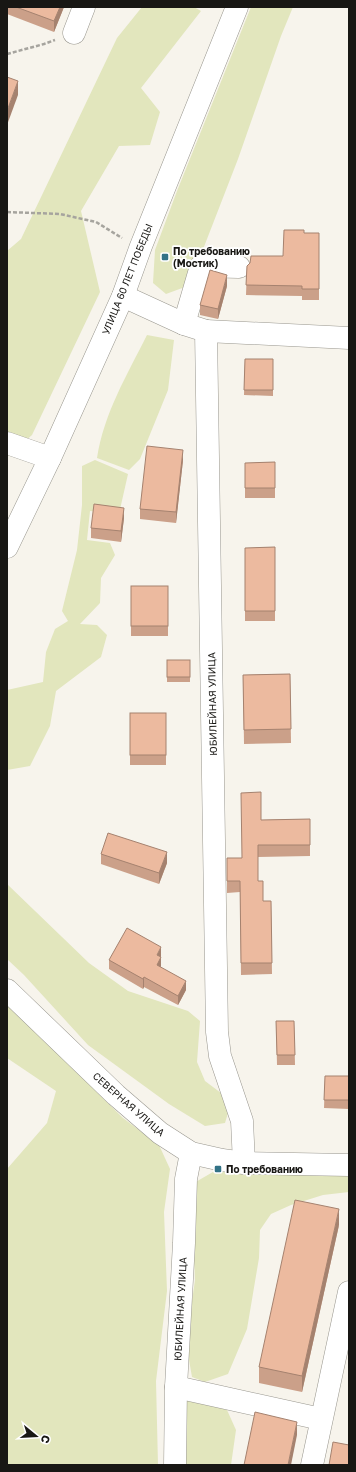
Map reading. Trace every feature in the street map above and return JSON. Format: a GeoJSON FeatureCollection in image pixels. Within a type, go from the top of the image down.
{"type":"FeatureCollection","features":[{"type":"Feature","properties":{"kind":"street"},"geometry":{"type":"LineString","coordinates":[[74,33],[84,7]]}},
{"type":"Feature","properties":{"kind":"street","name":"УЛИЦА 60 ЛЕТ ПОБЕДЫ"},"geometry":{"type":"LineString","coordinates":[[7,547],[50,458],[122,296],[237,7]]}},
{"type":"Feature","properties":{"kind":"street"},"geometry":{"type":"LineString","coordinates":[[184,324],[201,266],[239,267]]}},
{"type":"Feature","properties":{"kind":"street"},"geometry":{"type":"LineString","coordinates":[[122,296],[184,324],[206,332],[349,338]]}},
{"type":"Feature","properties":{"kind":"street","name":"ЮБИЛЕЙНАЯ УЛИЦА"},"geometry":{"type":"LineString","coordinates":[[206,332],[217,1032],[220,1056],[242,1121],[244,1163]]}},
{"type":"Feature","properties":{"kind":"street"},"geometry":{"type":"LineString","coordinates":[[7,443],[50,458]]}},
{"type":"Feature","properties":{"kind":"street","name":"СЕВЕРНАЯ УЛИЦА"},"geometry":{"type":"LineString","coordinates":[[7,990],[116,1095],[160,1133],[191,1153],[244,1163],[349,1165]]}},
{"type":"Feature","properties":{"kind":"street","name":"ЮБИЛЕЙНАЯ УЛИЦА"},"geometry":{"type":"LineString","coordinates":[[175,1465],[176,1387],[186,1179],[191,1153]]}},
{"type":"Feature","properties":{"kind":"street"},"geometry":{"type":"LineString","coordinates":[[312,1465],[349,1292]]}},
{"type":"Feature","properties":{"kind":"street"},"geometry":{"type":"LineString","coordinates":[[176,1387],[322,1419]]}},
{"type":"Feature","properties":{"kind":"path"},"geometry":{"type":"LineString","coordinates":[[7,54],[44,44],[74,33]]}},
{"type":"Feature","properties":{"kind":"path"},"geometry":{"type":"LineString","coordinates":[[7,212],[60,214],[96,222],[123,238]]}},
{"type":"Feature","properties":{"kind":"green space"},"geometry":{"type":"Polygon","coordinates":[[[142,7],[194,7],[201,11],[141,88],[160,112],[150,145],[119,146],[81,211],[100,292],[32,435],[7,457],[7,251],[21,239],[117,38],[142,7]]]}},
{"type":"Feature","properties":{"kind":"green space"},"geometry":{"type":"Polygon","coordinates":[[[251,7],[293,7],[281,36],[238,159],[195,270],[185,287],[166,294],[153,283],[155,250],[177,191],[251,7]]]}},
{"type":"Feature","properties":{"kind":"green space"},"geometry":{"type":"Polygon","coordinates":[[[147,335],[174,340],[168,390],[140,459],[129,470],[97,458],[105,425],[117,395],[147,335]]]}},
{"type":"Feature","properties":{"kind":"green space"},"geometry":{"type":"Polygon","coordinates":[[[95,460],[128,474],[119,514],[90,511],[87,540],[110,543],[115,555],[101,578],[100,603],[80,624],[97,625],[107,635],[101,657],[56,691],[50,726],[30,766],[7,770],[7,690],[43,682],[46,652],[55,629],[68,621],[62,611],[77,550],[82,505],[82,466],[95,460]]]}},
{"type":"Feature","properties":{"kind":"green space"},"geometry":{"type":"Polygon","coordinates":[[[7,884],[89,963],[128,991],[188,1011],[200,1021],[197,1062],[205,1081],[221,1093],[228,1113],[225,1123],[205,1126],[169,1104],[88,1045],[24,975],[7,959],[7,884]]]}},
{"type":"Feature","properties":{"kind":"green space"},"geometry":{"type":"Polygon","coordinates":[[[7,1003],[123,1118],[159,1145],[170,1169],[164,1212],[167,1291],[156,1381],[158,1465],[7,1465],[7,1169],[47,1123],[56,1091],[7,1058],[7,1003]]]}},
{"type":"Feature","properties":{"kind":"green space"},"geometry":{"type":"Polygon","coordinates":[[[218,1169],[245,1175],[282,1171],[338,1173],[349,1177],[349,1192],[323,1195],[291,1205],[271,1214],[260,1230],[259,1258],[247,1329],[228,1374],[205,1382],[192,1377],[186,1343],[195,1280],[192,1215],[194,1183],[218,1169]]]}},
{"type":"Feature","properties":{"kind":"green space"},"geometry":{"type":"Polygon","coordinates":[[[188,1399],[227,1410],[236,1430],[231,1465],[182,1465],[184,1405],[188,1399]]]}},
{"type":"Feature","properties":{"kind":"building"},"geometry":{"type":"Polygon","coordinates":[[[16,7],[60,7],[54,21],[16,7]]]}},
{"type":"Feature","properties":{"kind":"building"},"geometry":{"type":"Polygon","coordinates":[[[7,77],[18,81],[7,111],[7,77]]]}},
{"type":"Feature","properties":{"kind":"building"},"geometry":{"type":"Polygon","coordinates":[[[284,230],[304,230],[304,233],[319,233],[319,289],[302,289],[302,286],[246,285],[247,266],[250,263],[251,256],[283,256],[284,230]]]}},
{"type":"Feature","properties":{"kind":"building"},"geometry":{"type":"Polygon","coordinates":[[[210,270],[227,275],[218,309],[200,305],[210,270]]]}},
{"type":"Feature","properties":{"kind":"building"},"geometry":{"type":"Polygon","coordinates":[[[245,359],[273,359],[273,390],[244,390],[245,359]]]}},
{"type":"Feature","properties":{"kind":"building"},"geometry":{"type":"Polygon","coordinates":[[[147,446],[183,450],[176,512],[140,509],[147,446]]]}},
{"type":"Feature","properties":{"kind":"building"},"geometry":{"type":"Polygon","coordinates":[[[275,462],[275,488],[245,488],[245,463],[275,462]]]}},
{"type":"Feature","properties":{"kind":"building"},"geometry":{"type":"Polygon","coordinates":[[[94,504],[124,508],[121,531],[91,528],[94,504]]]}},
{"type":"Feature","properties":{"kind":"building"},"geometry":{"type":"Polygon","coordinates":[[[275,547],[275,611],[245,611],[245,548],[275,547]]]}},
{"type":"Feature","properties":{"kind":"building"},"geometry":{"type":"Polygon","coordinates":[[[131,586],[168,586],[168,626],[131,626],[131,586]]]}},
{"type":"Feature","properties":{"kind":"building"},"geometry":{"type":"Polygon","coordinates":[[[167,660],[190,660],[190,677],[167,677],[167,660]]]}},
{"type":"Feature","properties":{"kind":"building"},"geometry":{"type":"Polygon","coordinates":[[[290,674],[291,729],[244,730],[243,675],[290,674]]]}},
{"type":"Feature","properties":{"kind":"building"},"geometry":{"type":"Polygon","coordinates":[[[130,713],[166,713],[166,755],[130,755],[130,713]]]}},
{"type":"Feature","properties":{"kind":"building"},"geometry":{"type":"Polygon","coordinates":[[[261,792],[261,820],[310,819],[310,845],[258,845],[258,881],[263,881],[263,901],[271,901],[272,963],[241,963],[240,881],[227,881],[227,858],[242,858],[241,793],[261,792]]]}},
{"type":"Feature","properties":{"kind":"building"},"geometry":{"type":"Polygon","coordinates":[[[108,833],[167,852],[159,873],[101,854],[108,833]]]}},
{"type":"Feature","properties":{"kind":"building"},"geometry":{"type":"Polygon","coordinates":[[[127,928],[161,947],[157,955],[161,957],[157,965],[186,981],[178,996],[109,960],[127,928]]]}},
{"type":"Feature","properties":{"kind":"building"},"geometry":{"type":"Polygon","coordinates":[[[276,1021],[294,1021],[295,1055],[277,1055],[276,1021]]]}},
{"type":"Feature","properties":{"kind":"building"},"geometry":{"type":"Polygon","coordinates":[[[325,1076],[349,1076],[349,1100],[324,1100],[325,1076]]]}},
{"type":"Feature","properties":{"kind":"building"},"geometry":{"type":"Polygon","coordinates":[[[295,1200],[339,1209],[302,1376],[259,1367],[295,1200]]]}},
{"type":"Feature","properties":{"kind":"building"},"geometry":{"type":"Polygon","coordinates":[[[255,1412],[297,1422],[288,1465],[244,1465],[255,1412]]]}},
{"type":"Feature","properties":{"kind":"building"},"geometry":{"type":"Polygon","coordinates":[[[333,1442],[349,1445],[349,1465],[329,1465],[333,1442]]]}},
{"type":"Feature","properties":{"kind":"place","name":"По требованию (Мостик)"},"geometry":{"type":"Point","coordinates":[165,257]}},
{"type":"Feature","properties":{"kind":"place","name":"По требованию"},"geometry":{"type":"Point","coordinates":[218,1169]}}]}
